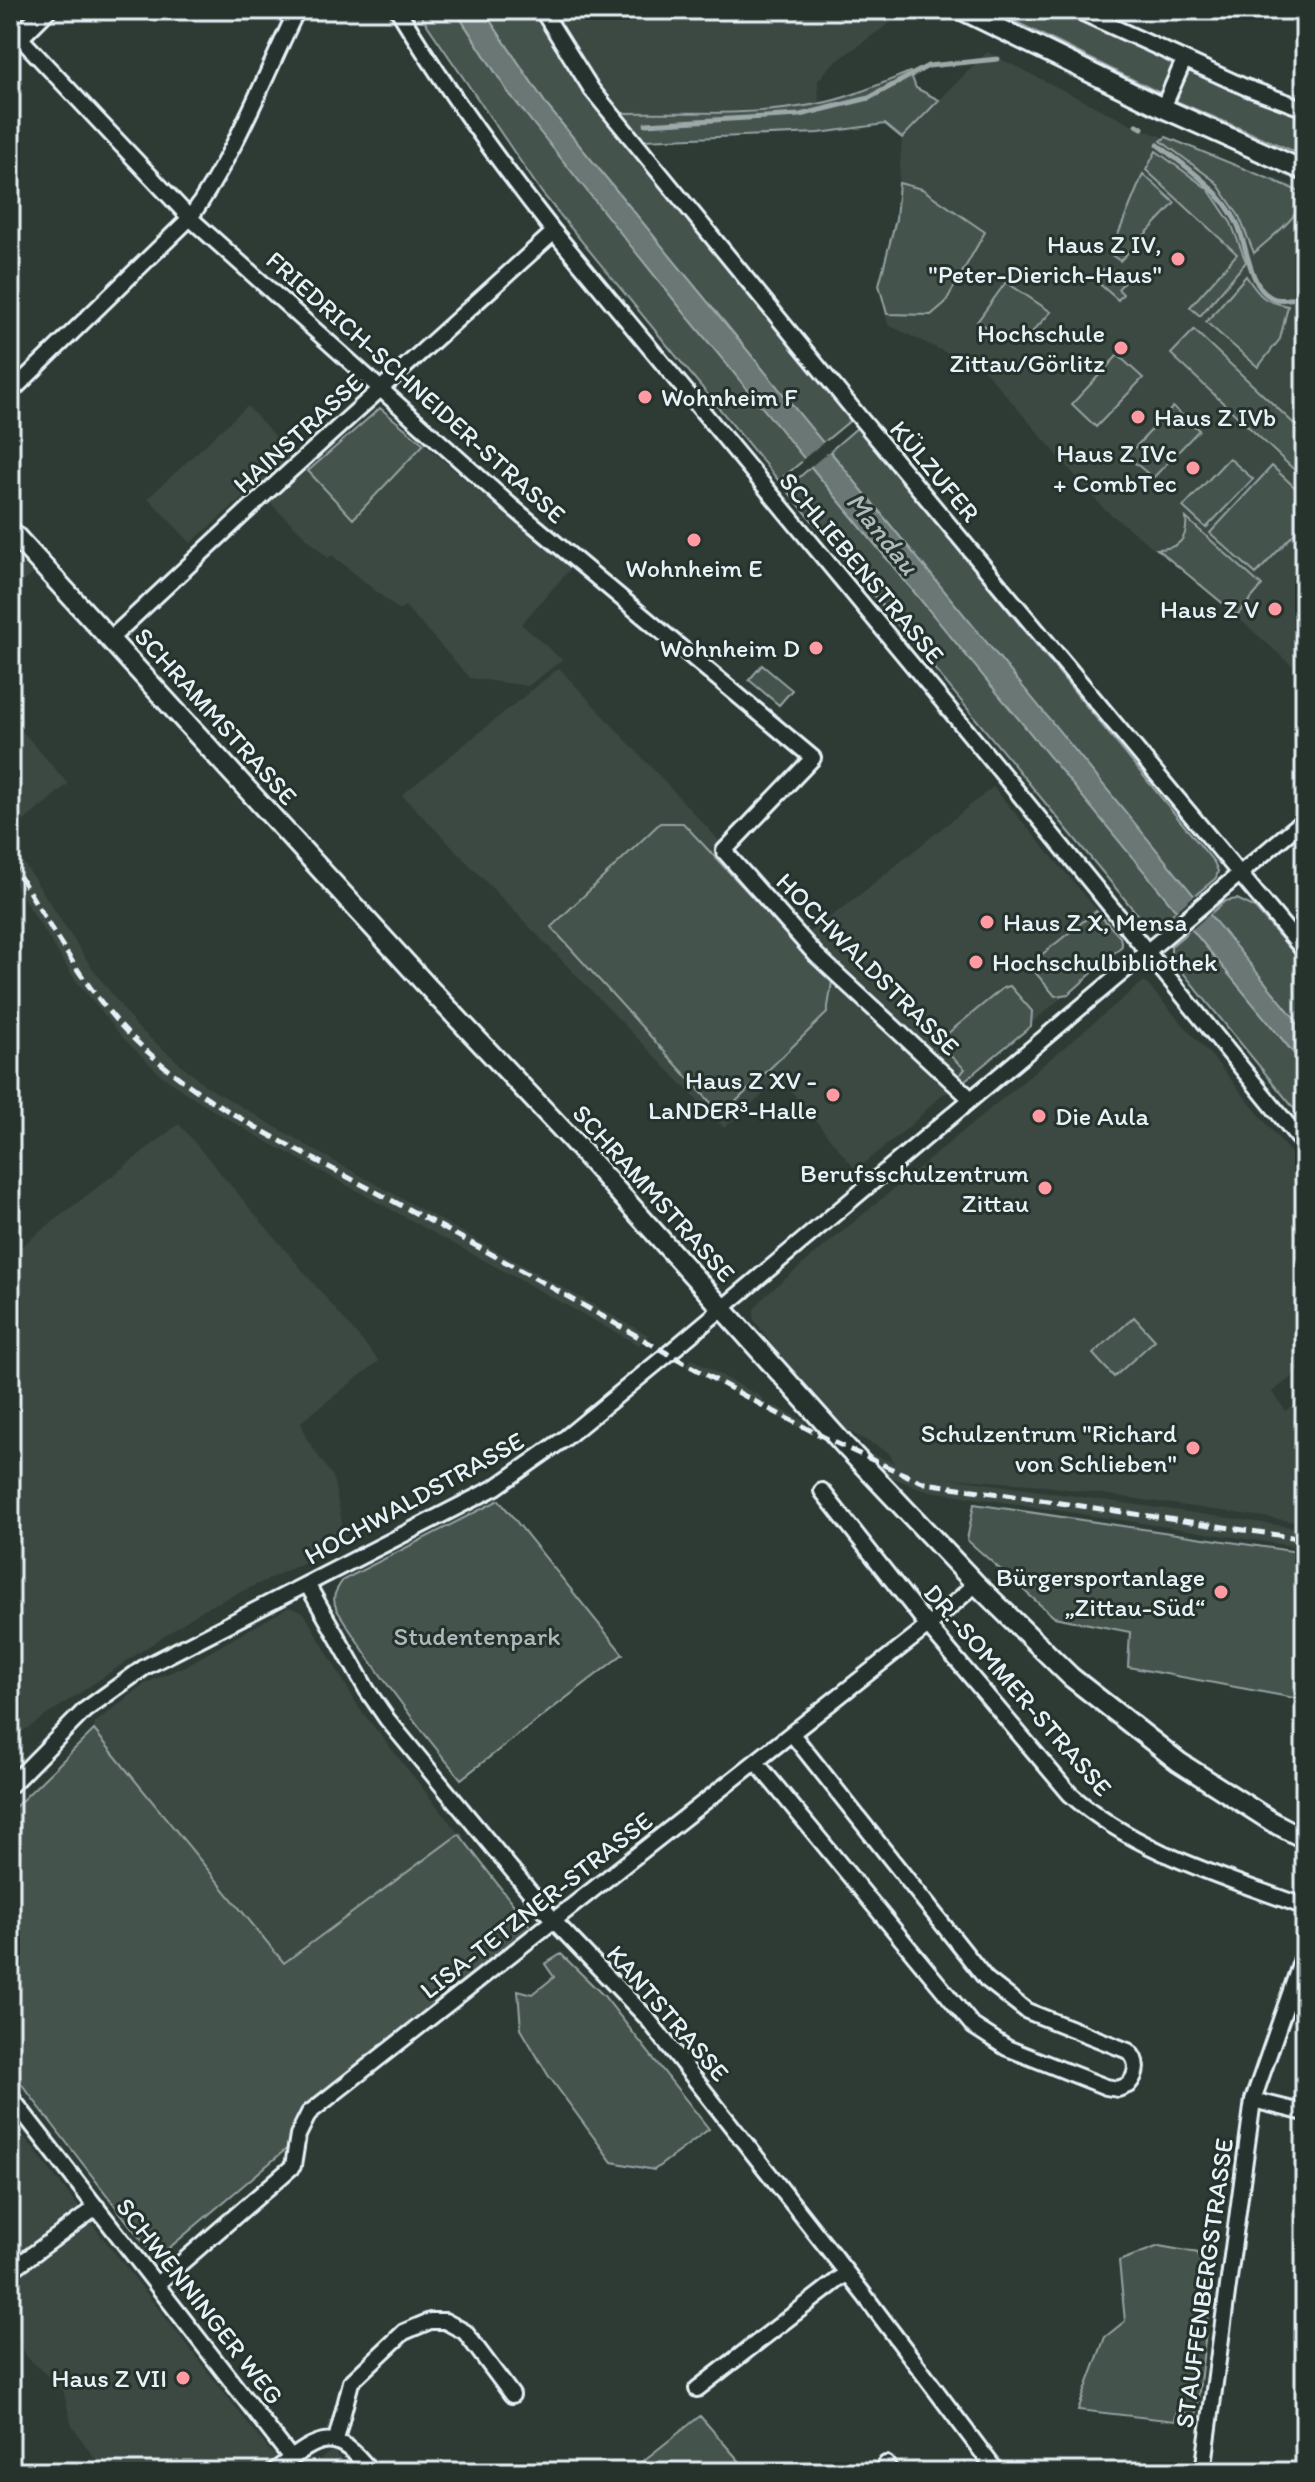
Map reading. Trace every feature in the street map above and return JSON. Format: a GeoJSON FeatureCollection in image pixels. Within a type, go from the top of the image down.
{"type":"FeatureCollection","features":[{"type":"Feature","properties":{"kind":"main road"},"geometry":{"type":"LineString","coordinates":[[13,36],[46,10]]}},
{"type":"Feature","properties":{"kind":"main road"},"geometry":{"type":"LineString","coordinates":[[962,10],[1163,108],[1305,171]]}},
{"type":"Feature","properties":{"kind":"main road","name":"SCHRAMMSTRASSE"},"geometry":{"type":"LineString","coordinates":[[10,530],[580,1149],[847,1448],[976,1584],[1071,1677],[1179,1762],[1305,1839]]}},
{"type":"Feature","properties":{"kind":"street"},"geometry":{"type":"LineString","coordinates":[[10,393],[190,218],[219,174],[297,10]]}},
{"type":"Feature","properties":{"kind":"street","name":"SCHLIEBENSTRASSE"},"geometry":{"type":"LineString","coordinates":[[398,10],[427,59],[480,136],[554,232],[1020,795],[1305,1146]]}},
{"type":"Feature","properties":{"kind":"street","name":"KÜLZUFER"},"geometry":{"type":"LineString","coordinates":[[542,10],[592,90],[860,418],[1305,952]]}},
{"type":"Feature","properties":{"kind":"street"},"geometry":{"type":"LineString","coordinates":[[1076,10],[1184,60],[1305,109]]}},
{"type":"Feature","properties":{"kind":"street","name":"FRIEDRICH-SCHNEIDER-STRASSE"},"geometry":{"type":"LineString","coordinates":[[13,36],[190,218],[510,505],[813,758]]}},
{"type":"Feature","properties":{"kind":"street"},"geometry":{"type":"LineString","coordinates":[[1163,108],[1184,60]]}},
{"type":"Feature","properties":{"kind":"street","name":"HAINSTRASSE"},"geometry":{"type":"LineString","coordinates":[[110,639],[554,232]]}},
{"type":"Feature","properties":{"kind":"street","name":"HOCHWALDSTRASSE"},"geometry":{"type":"LineString","coordinates":[[813,758],[724,851],[816,955],[970,1098]]}},
{"type":"Feature","properties":{"kind":"street","name":"HOCHWALDSTRASSE"},"geometry":{"type":"LineString","coordinates":[[10,1786],[60,1734],[111,1689],[170,1652],[518,1474],[722,1308],[1305,819]]}},
{"type":"Feature","properties":{"kind":"street","name":"DR.-SOMMER-STRASSE"},"geometry":{"type":"LineString","coordinates":[[822,1491],[928,1626],[1070,1794],[1096,1817],[1139,1843],[1305,1907]]}},
{"type":"Feature","properties":{"kind":"street","name":"KANTSTRASSE"},"geometry":{"type":"LineString","coordinates":[[307,1584],[367,1690],[387,1719],[554,1921],[647,2018],[847,2273],[997,2472]]}},
{"type":"Feature","properties":{"kind":"street","name":"LISA-TETZNER-STRASSE"},"geometry":{"type":"LineString","coordinates":[[157,2284],[293,2166],[298,2135],[309,2113],[792,1734],[976,1584]]}},
{"type":"Feature","properties":{"kind":"street"},"geometry":{"type":"LineString","coordinates":[[756,1762],[973,2026],[1007,2048],[1106,2087],[1118,2089],[1128,2085],[1136,2072],[1136,2064],[1128,2051],[1027,2011],[986,1979],[792,1734]]}},
{"type":"Feature","properties":{"kind":"street","name":"STAUFFENBERGSTRASSE"},"geometry":{"type":"LineString","coordinates":[[1203,2472],[1253,2100],[1302,1959]]}},
{"type":"Feature","properties":{"kind":"street","name":"SCHWENNINGER WEG"},"geometry":{"type":"LineString","coordinates":[[10,2096],[291,2458]]}},
{"type":"Feature","properties":{"kind":"street"},"geometry":{"type":"LineString","coordinates":[[1253,2100],[1305,2113]]}},
{"type":"Feature","properties":{"kind":"street"},"geometry":{"type":"LineString","coordinates":[[10,2271],[97,2207]]}},
{"type":"Feature","properties":{"kind":"street"},"geometry":{"type":"LineString","coordinates":[[697,2389],[847,2273]]}},
{"type":"Feature","properties":{"kind":"street"},"geometry":{"type":"LineString","coordinates":[[336,2440],[351,2382],[404,2332],[430,2321],[445,2321],[465,2332],[512,2395]]}},
{"type":"Feature","properties":{"kind":"street"},"geometry":{"type":"LineString","coordinates":[[273,2472],[317,2442],[336,2440],[349,2445],[371,2472]]}},
{"type":"Feature","properties":{"kind":"shaded area"},"geometry":{"type":"Polygon","coordinates":[[[547,10],[908,10],[830,66],[818,81],[819,104],[773,110],[621,113],[547,10]]]}},
{"type":"Feature","properties":{"kind":"shaded area","name":"Hochschule Zittau/Görlitz"},"geometry":{"type":"Polygon","coordinates":[[[987,52],[1134,126],[1305,190],[1305,660],[1296,669],[1205,589],[1103,508],[985,371],[888,325],[879,285],[896,219],[902,138],[987,52]]]}},
{"type":"Feature","properties":{"kind":"shaded area"},"geometry":{"type":"Polygon","coordinates":[[[247,406],[353,519],[424,444],[572,567],[521,624],[562,660],[528,686],[470,678],[405,606],[399,610],[332,555],[328,558],[254,488],[191,543],[148,498],[247,406]]]}},
{"type":"Feature","properties":{"kind":"shaded area"},"geometry":{"type":"Polygon","coordinates":[[[10,550],[33,574],[10,594],[10,550]]]}},
{"type":"Feature","properties":{"kind":"shaded area"},"geometry":{"type":"Polygon","coordinates":[[[559,668],[806,934],[847,905],[993,787],[1120,937],[1122,946],[952,1091],[941,1095],[910,1126],[856,1170],[781,1079],[724,1128],[402,795],[559,668]]]}},
{"type":"Feature","properties":{"kind":"shaded area"},"geometry":{"type":"Polygon","coordinates":[[[10,717],[68,784],[10,833],[10,717]]]}},
{"type":"Feature","properties":{"kind":"shaded area"},"geometry":{"type":"Polygon","coordinates":[[[10,842],[92,968],[137,1027],[206,1086],[318,1152],[648,1335],[639,1345],[255,1135],[161,1075],[124,1039],[74,978],[10,877],[10,842]]]}},
{"type":"Feature","properties":{"kind":"shaded area"},"geometry":{"type":"Polygon","coordinates":[[[1144,981],[1215,1060],[1305,1171],[1305,1367],[1272,1392],[1286,1411],[1305,1397],[1305,1523],[1032,1484],[949,1478],[1305,1529],[1305,1548],[924,1490],[883,1474],[867,1453],[895,1463],[888,1452],[848,1431],[785,1362],[754,1320],[754,1309],[766,1295],[1144,981]]]}},
{"type":"Feature","properties":{"kind":"shaded area"},"geometry":{"type":"Polygon","coordinates":[[[179,1124],[379,1361],[301,1422],[306,1438],[333,1477],[346,1543],[204,1609],[10,1740],[10,1255],[179,1124]]]}},
{"type":"Feature","properties":{"kind":"shaded area"},"geometry":{"type":"Polygon","coordinates":[[[692,1359],[763,1398],[764,1409],[685,1366],[692,1359]]]}},
{"type":"Feature","properties":{"kind":"shaded area"},"geometry":{"type":"Polygon","coordinates":[[[773,1405],[804,1421],[815,1435],[772,1414],[773,1405]]]}},
{"type":"Feature","properties":{"kind":"shaded area"},"geometry":{"type":"Polygon","coordinates":[[[289,1607],[304,1613],[359,1708],[459,1834],[285,1964],[94,1730],[95,1723],[146,1683],[185,1666],[289,1607]]]}},
{"type":"Feature","properties":{"kind":"shaded area"},"geometry":{"type":"Polygon","coordinates":[[[10,2119],[269,2450],[292,2472],[104,2472],[72,2426],[63,2390],[27,2357],[10,2324],[10,2119]]]}},
{"type":"Feature","properties":{"kind":"shaded area"},"geometry":{"type":"Polygon","coordinates":[[[333,2450],[350,2472],[303,2472],[333,2450]]]}},
{"type":"Feature","properties":{"kind":"green space"},"geometry":{"type":"Polygon","coordinates":[[[417,10],[455,10],[508,92],[805,459],[782,478],[778,480],[542,193],[417,10]]]}},
{"type":"Feature","properties":{"kind":"green space"},"geometry":{"type":"Polygon","coordinates":[[[483,10],[535,10],[852,419],[823,443],[548,107],[483,10]]]}},
{"type":"Feature","properties":{"kind":"green space"},"geometry":{"type":"Polygon","coordinates":[[[992,10],[1065,10],[1305,116],[1305,156],[1176,101],[992,10]]]}},
{"type":"Feature","properties":{"kind":"green space"},"geometry":{"type":"Polygon","coordinates":[[[910,72],[916,88],[939,100],[902,138],[885,124],[819,133],[643,140],[621,113],[719,113],[793,108],[841,98],[910,72]]]}},
{"type":"Feature","properties":{"kind":"green space"},"geometry":{"type":"Polygon","coordinates":[[[1166,137],[1289,187],[1305,195],[1302,203],[1284,227],[1254,253],[1239,216],[1216,182],[1161,141],[1166,137]]]}},
{"type":"Feature","properties":{"kind":"green space"},"geometry":{"type":"Polygon","coordinates":[[[1156,151],[1208,189],[1231,223],[1246,262],[1200,316],[1190,307],[1237,254],[1146,170],[1156,151]]]}},
{"type":"Feature","properties":{"kind":"green space"},"geometry":{"type":"Polygon","coordinates":[[[1143,174],[1175,203],[1120,261],[1110,254],[1143,174]]]}},
{"type":"Feature","properties":{"kind":"green space"},"geometry":{"type":"Polygon","coordinates":[[[899,183],[922,189],[985,232],[945,303],[931,315],[887,314],[879,285],[896,219],[899,183]]]}},
{"type":"Feature","properties":{"kind":"green space"},"geometry":{"type":"Polygon","coordinates":[[[1103,269],[1118,272],[1127,279],[1118,289],[1123,294],[1118,300],[1095,280],[1103,269]]]}},
{"type":"Feature","properties":{"kind":"green space"},"geometry":{"type":"Polygon","coordinates":[[[1246,276],[1263,297],[1288,306],[1280,339],[1258,367],[1206,322],[1246,276]]]}},
{"type":"Feature","properties":{"kind":"green space"},"geometry":{"type":"Polygon","coordinates":[[[1006,282],[1051,312],[1021,344],[977,322],[1006,282]]]}},
{"type":"Feature","properties":{"kind":"green space"},"geometry":{"type":"Polygon","coordinates":[[[1194,330],[1305,434],[1305,480],[1171,354],[1194,330]]]}},
{"type":"Feature","properties":{"kind":"green space"},"geometry":{"type":"Polygon","coordinates":[[[1118,355],[1143,378],[1096,427],[1072,404],[1118,355]]]}},
{"type":"Feature","properties":{"kind":"green space"},"geometry":{"type":"Polygon","coordinates":[[[1173,407],[1199,430],[1153,478],[1127,456],[1173,407]]]}},
{"type":"Feature","properties":{"kind":"green space"},"geometry":{"type":"Polygon","coordinates":[[[380,408],[424,444],[353,519],[308,471],[380,408]]]}},
{"type":"Feature","properties":{"kind":"green space"},"geometry":{"type":"Polygon","coordinates":[[[858,427],[1214,862],[1218,871],[1216,878],[1193,897],[830,451],[858,427]]]}},
{"type":"Feature","properties":{"kind":"green space"},"geometry":{"type":"Polygon","coordinates":[[[1229,458],[1253,479],[1206,528],[1183,507],[1229,458]]]}},
{"type":"Feature","properties":{"kind":"green space"},"geometry":{"type":"Polygon","coordinates":[[[1272,466],[1305,497],[1305,522],[1256,574],[1210,533],[1272,466]]]}},
{"type":"Feature","properties":{"kind":"green space"},"geometry":{"type":"Polygon","coordinates":[[[811,467],[1177,910],[1156,928],[1147,926],[786,489],[811,467]]]}},
{"type":"Feature","properties":{"kind":"green space"},"geometry":{"type":"Polygon","coordinates":[[[1186,518],[1262,586],[1237,615],[1157,549],[1180,542],[1185,532],[1186,518]]]}},
{"type":"Feature","properties":{"kind":"green space"},"geometry":{"type":"Polygon","coordinates":[[[762,665],[792,690],[779,705],[749,680],[762,665]]]}},
{"type":"Feature","properties":{"kind":"green space"},"geometry":{"type":"Polygon","coordinates":[[[660,823],[683,823],[832,982],[827,1013],[722,1115],[551,927],[660,823]]]}},
{"type":"Feature","properties":{"kind":"green space"},"geometry":{"type":"Polygon","coordinates":[[[1237,899],[1254,907],[1305,966],[1305,1031],[1209,915],[1225,901],[1237,899]]]}},
{"type":"Feature","properties":{"kind":"green space"},"geometry":{"type":"Polygon","coordinates":[[[1096,911],[1120,937],[1122,946],[1069,994],[1055,996],[1029,965],[1096,911]]]}},
{"type":"Feature","properties":{"kind":"green space"},"geometry":{"type":"Polygon","coordinates":[[[1192,929],[1305,1067],[1305,1122],[1171,958],[1171,946],[1192,929]]]}},
{"type":"Feature","properties":{"kind":"green space"},"geometry":{"type":"Polygon","coordinates":[[[1010,986],[1032,1011],[1031,1026],[964,1081],[959,1076],[965,1069],[936,1043],[1003,988],[1010,986]]]}},
{"type":"Feature","properties":{"kind":"green space"},"geometry":{"type":"Polygon","coordinates":[[[1134,1317],[1155,1340],[1114,1377],[1093,1354],[1134,1317]]]}},
{"type":"Feature","properties":{"kind":"green space","name":"Studentenpark"},"geometry":{"type":"Polygon","coordinates":[[[499,1500],[623,1654],[461,1779],[381,1676],[337,1610],[334,1598],[343,1580],[499,1500]]]}},
{"type":"Feature","properties":{"kind":"green space","name":"Bürgersportanlage „Zittau-Süd“"},"geometry":{"type":"Polygon","coordinates":[[[974,1504],[1305,1553],[1305,1700],[1128,1667],[1130,1632],[1054,1617],[967,1540],[974,1504]]]}},
{"type":"Feature","properties":{"kind":"green space"},"geometry":{"type":"Polygon","coordinates":[[[94,1730],[284,1963],[459,1834],[533,1930],[311,2100],[295,2122],[291,2145],[156,2259],[10,2069],[10,1812],[94,1730]]]}},
{"type":"Feature","properties":{"kind":"green space"},"geometry":{"type":"Polygon","coordinates":[[[561,1954],[604,1996],[709,2129],[654,2170],[612,2162],[548,2075],[521,2029],[518,1990],[533,1994],[554,1977],[545,1964],[561,1954]]]}},
{"type":"Feature","properties":{"kind":"green space"},"geometry":{"type":"Polygon","coordinates":[[[1159,2246],[1198,2253],[1211,2291],[1196,2416],[1177,2411],[1175,2421],[1078,2410],[1105,2337],[1125,2321],[1119,2261],[1159,2246]]]}},
{"type":"Feature","properties":{"kind":"green space"},"geometry":{"type":"Polygon","coordinates":[[[700,2416],[749,2472],[629,2472],[700,2416]]]}},
{"type":"Feature","properties":{"kind":"water","name":"Mandau"},"geometry":{"type":"Polygon","coordinates":[[[455,10],[483,10],[548,107],[1305,1031],[1305,1067],[682,310],[508,92],[455,10]]]}},
{"type":"Feature","properties":{"kind":"pier"},"geometry":{"type":"Polygon","coordinates":[[[826,440],[833,448],[808,469],[801,461],[826,440]]]}},
{"type":"Feature","properties":{"kind":"pier"},"geometry":{"type":"Polygon","coordinates":[[[1196,894],[1212,912],[1189,932],[1174,913],[1196,894]]]}},
{"type":"Feature","properties":{"kind":"waterway"},"geometry":{"type":"LineString","coordinates":[[646,124],[800,115],[869,98],[928,66],[998,59]]}},
{"type":"Feature","properties":{"kind":"waterway"},"geometry":{"type":"LineString","coordinates":[[1137,125],[1142,128]]}},
{"type":"Feature","properties":{"kind":"waterway"},"geometry":{"type":"LineString","coordinates":[[1158,145],[1202,180],[1230,211],[1240,231],[1253,274],[1263,291],[1278,299],[1305,296]]}},
{"type":"Feature","properties":{"kind":"railway"},"geometry":{"type":"LineString","coordinates":[[10,861],[89,987],[107,1010],[148,1052],[186,1083],[267,1134],[819,1435],[925,1483],[1305,1539]]}},
{"type":"Feature","properties":{"kind":"place","name":"Haus Z IV, \"Peter-Dierich-Haus\""},"geometry":{"type":"Point","coordinates":[1178,259]}},
{"type":"Feature","properties":{"kind":"place","name":"Hochschule Zittau/Görlitz"},"geometry":{"type":"Point","coordinates":[1121,348]}},
{"type":"Feature","properties":{"kind":"place","name":"Wohnheim F"},"geometry":{"type":"Point","coordinates":[645,397]}},
{"type":"Feature","properties":{"kind":"place","name":"Haus Z IVb"},"geometry":{"type":"Point","coordinates":[1138,417]}},
{"type":"Feature","properties":{"kind":"place","name":"Haus Z IVc + CombTec"},"geometry":{"type":"Point","coordinates":[1193,468]}},
{"type":"Feature","properties":{"kind":"place","name":"Wohnheim E"},"geometry":{"type":"Point","coordinates":[694,540]}},
{"type":"Feature","properties":{"kind":"place","name":"Haus Z V"},"geometry":{"type":"Point","coordinates":[1275,609]}},
{"type":"Feature","properties":{"kind":"place","name":"Wohnheim D"},"geometry":{"type":"Point","coordinates":[816,648]}},
{"type":"Feature","properties":{"kind":"place","name":"Haus Z X, Mensa"},"geometry":{"type":"Point","coordinates":[987,922]}},
{"type":"Feature","properties":{"kind":"place","name":"Hochschulbibliothek"},"geometry":{"type":"Point","coordinates":[976,962]}},
{"type":"Feature","properties":{"kind":"place","name":"Haus Z XV - LaNDER³-Halle"},"geometry":{"type":"Point","coordinates":[833,1095]}},
{"type":"Feature","properties":{"kind":"place","name":"Die Aula"},"geometry":{"type":"Point","coordinates":[1039,1116]}},
{"type":"Feature","properties":{"kind":"place","name":"Berufsschulzentrum Zittau"},"geometry":{"type":"Point","coordinates":[1045,1188]}},
{"type":"Feature","properties":{"kind":"place","name":"Schulzentrum \"Richard von Schlieben\""},"geometry":{"type":"Point","coordinates":[1193,1448]}},
{"type":"Feature","properties":{"kind":"place","name":"Bürgersportanlage „Zittau-Süd“"},"geometry":{"type":"Point","coordinates":[1221,1592]}},
{"type":"Feature","properties":{"kind":"place","name":"Haus Z VII"},"geometry":{"type":"Point","coordinates":[183,2378]}}]}
